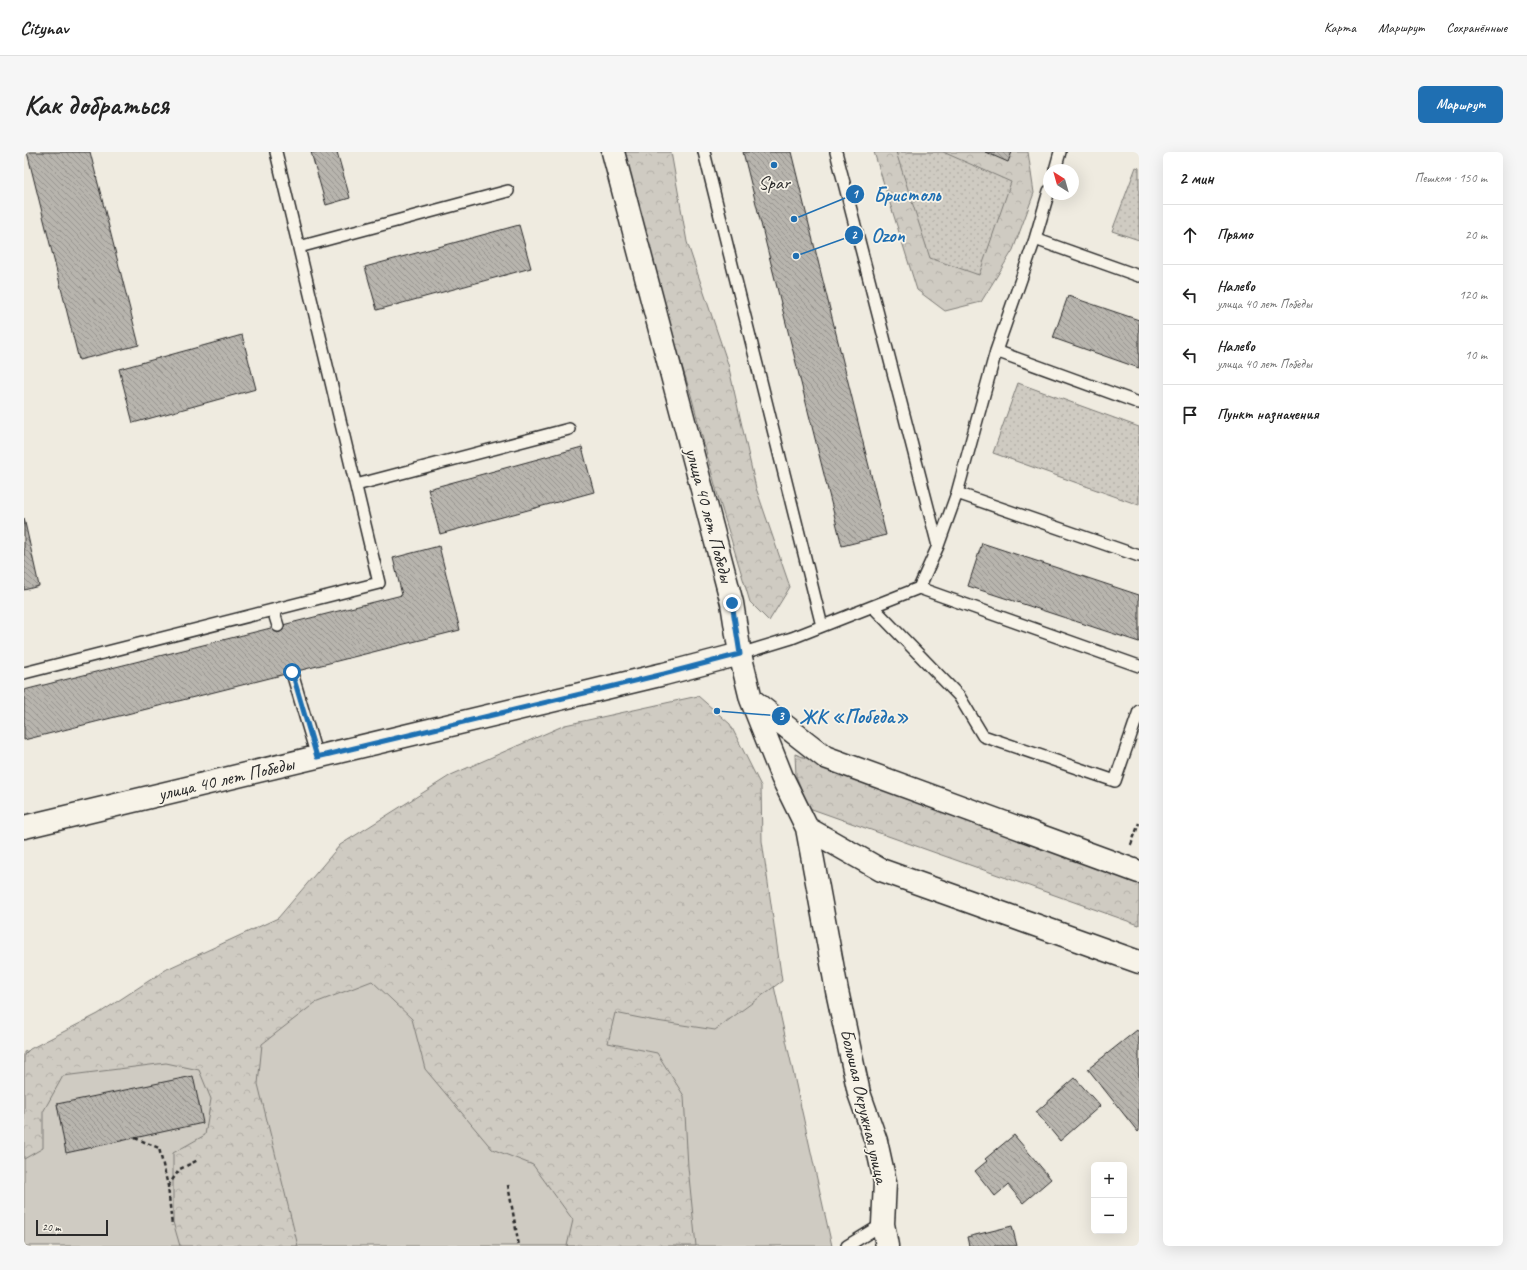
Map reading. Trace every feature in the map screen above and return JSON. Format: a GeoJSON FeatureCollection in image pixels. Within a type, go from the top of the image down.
{"type":"FeatureCollection","features":[{"type":"Feature","properties":{"kind":"street","name":"улица 40 лет Победы"},"geometry":{"type":"LineString","coordinates":[[24,827],[664,674],[740,654],[732,603],[613,152]]}},
{"type":"Feature","properties":{"kind":"street","name":"Большая Окружная улица"},"geometry":{"type":"LineString","coordinates":[[740,654],[751,699],[782,778],[807,828],[837,991],[859,1092],[876,1141],[885,1182],[883,1224],[887,1246]]}},
{"type":"Feature","properties":{"kind":"street"},"geometry":{"type":"LineString","coordinates":[[751,699],[825,757],[1139,872]]}},
{"type":"Feature","properties":{"kind":"street"},"geometry":{"type":"LineString","coordinates":[[807,828],[881,870],[1139,962]]}},
{"type":"Feature","properties":{"kind":"lane"},"geometry":{"type":"LineString","coordinates":[[24,673],[379,584],[276,152]]}},
{"type":"Feature","properties":{"kind":"lane"},"geometry":{"type":"LineString","coordinates":[[704,152],[822,626]]}},
{"type":"Feature","properties":{"kind":"lane"},"geometry":{"type":"LineString","coordinates":[[836,152],[938,546]]}},
{"type":"Feature","properties":{"kind":"lane"},"geometry":{"type":"LineString","coordinates":[[1057,164],[1060,152]]}},
{"type":"Feature","properties":{"kind":"lane"},"geometry":{"type":"LineString","coordinates":[[299,247],[508,191]]}},
{"type":"Feature","properties":{"kind":"lane"},"geometry":{"type":"LineString","coordinates":[[919,588],[938,546],[957,493],[996,351],[1035,239],[1046,200]]}},
{"type":"Feature","properties":{"kind":"lane"},"geometry":{"type":"LineString","coordinates":[[1035,239],[1139,276]]}},
{"type":"Feature","properties":{"kind":"lane"},"geometry":{"type":"LineString","coordinates":[[996,351],[1139,403]]}},
{"type":"Feature","properties":{"kind":"lane"},"geometry":{"type":"LineString","coordinates":[[356,485],[569,429]]}},
{"type":"Feature","properties":{"kind":"lane"},"geometry":{"type":"LineString","coordinates":[[957,493],[1139,556]]}},
{"type":"Feature","properties":{"kind":"lane"},"geometry":{"type":"LineString","coordinates":[[740,654],[792,638],[919,588],[1139,666]]}},
{"type":"Feature","properties":{"kind":"lane"},"geometry":{"type":"LineString","coordinates":[[873,607],[959,696],[983,736],[1115,781],[1139,711]]}},
{"type":"Feature","properties":{"kind":"lane"},"geometry":{"type":"LineString","coordinates":[[273,610],[278,626]]}},
{"type":"Feature","properties":{"kind":"lane"},"geometry":{"type":"LineString","coordinates":[[292,672],[317,757]]}},
{"type":"Feature","properties":{"kind":"lane"},"geometry":{"type":"LineString","coordinates":[[847,1246],[883,1224]]}},
{"type":"Feature","properties":{"kind":"path"},"geometry":{"type":"LineString","coordinates":[[135,1138],[159,1148],[168,1186],[172,1226]]}},
{"type":"Feature","properties":{"kind":"path"},"geometry":{"type":"LineString","coordinates":[[168,1186],[180,1169],[198,1160]]}},
{"type":"Feature","properties":{"kind":"path"},"geometry":{"type":"LineString","coordinates":[[508,1185],[519,1246]]}},
{"type":"Feature","properties":{"kind":"green space"},"geometry":{"type":"Polygon","coordinates":[[[624,152],[671,152],[687,242],[728,364],[756,488],[790,587],[769,621],[750,602],[718,496],[691,395],[662,301],[624,152]]]}},
{"type":"Feature","properties":{"kind":"green space"},"geometry":{"type":"Polygon","coordinates":[[[874,152],[1028,152],[1034,193],[1013,250],[981,302],[945,311],[917,290],[874,152]]]}},
{"type":"Feature","properties":{"kind":"green space"},"geometry":{"type":"Polygon","coordinates":[[[896,152],[943,152],[1011,182],[979,275],[930,258],[896,152]]]}},
{"type":"Feature","properties":{"kind":"green space"},"geometry":{"type":"Polygon","coordinates":[[[1136,167],[1139,168],[1139,240],[1112,231],[1136,167]]]}},
{"type":"Feature","properties":{"kind":"green space"},"geometry":{"type":"Polygon","coordinates":[[[1018,383],[1139,427],[1139,505],[993,453],[1018,383]]]}},
{"type":"Feature","properties":{"kind":"green space"},"geometry":{"type":"Polygon","coordinates":[[[698,696],[730,724],[761,786],[762,841],[782,981],[715,1030],[615,1013],[608,1043],[657,1053],[684,1096],[688,1167],[696,1246],[567,1246],[573,1220],[533,1165],[492,1149],[425,1069],[412,1019],[372,981],[315,1003],[262,1044],[258,1084],[298,1246],[180,1246],[173,1222],[173,1153],[205,1135],[211,1099],[199,1070],[166,1063],[63,1076],[43,1112],[43,1148],[24,1159],[24,1055],[30,1049],[98,1014],[167,969],[278,918],[340,845],[451,775],[565,725],[698,696]]]}},
{"type":"Feature","properties":{"kind":"green space"},"geometry":{"type":"Polygon","coordinates":[[[795,754],[1139,879],[1139,925],[809,808],[796,776],[795,754]]]}},
{"type":"Feature","properties":{"kind":"green space"},"geometry":{"type":"Polygon","coordinates":[[[740,834],[832,1246],[24,1246],[24,1052],[740,834]]]}},
{"type":"Feature","properties":{"kind":"building"},"geometry":{"type":"Polygon","coordinates":[[[27,152],[90,152],[139,345],[79,360],[27,152]]]}},
{"type":"Feature","properties":{"kind":"building"},"geometry":{"type":"Polygon","coordinates":[[[311,152],[337,152],[350,198],[326,205],[311,152]]]}},
{"type":"Feature","properties":{"kind":"building"},"geometry":{"type":"Polygon","coordinates":[[[743,152],[791,152],[886,535],[842,546],[743,152]]]}},
{"type":"Feature","properties":{"kind":"building"},"geometry":{"type":"Polygon","coordinates":[[[985,152],[1012,152],[1008,162],[985,152]]]}},
{"type":"Feature","properties":{"kind":"building"},"geometry":{"type":"Polygon","coordinates":[[[519,225],[531,268],[377,310],[365,267],[519,225]]]}},
{"type":"Feature","properties":{"kind":"building"},"geometry":{"type":"Polygon","coordinates":[[[1068,296],[1139,320],[1139,368],[1053,338],[1068,296]]]}},
{"type":"Feature","properties":{"kind":"building"},"geometry":{"type":"Polygon","coordinates":[[[242,335],[256,389],[133,423],[119,369],[242,335]]]}},
{"type":"Feature","properties":{"kind":"building"},"geometry":{"type":"Polygon","coordinates":[[[582,447],[594,492],[440,534],[428,489],[582,447]]]}},
{"type":"Feature","properties":{"kind":"building"},"geometry":{"type":"Polygon","coordinates":[[[24,518],[39,586],[24,590],[24,518]]]}},
{"type":"Feature","properties":{"kind":"building"},"geometry":{"type":"Polygon","coordinates":[[[982,543],[1139,595],[1139,642],[968,586],[982,543]]]}},
{"type":"Feature","properties":{"kind":"building"},"geometry":{"type":"Polygon","coordinates":[[[439,546],[460,630],[24,740],[24,690],[402,595],[393,558],[439,546]]]}},
{"type":"Feature","properties":{"kind":"building"},"geometry":{"type":"Polygon","coordinates":[[[1137,1030],[1139,1033],[1138,1132],[1088,1069],[1137,1030]]]}},
{"type":"Feature","properties":{"kind":"building"},"geometry":{"type":"Polygon","coordinates":[[[193,1076],[203,1123],[66,1153],[57,1104],[193,1076]]]}},
{"type":"Feature","properties":{"kind":"building"},"geometry":{"type":"Polygon","coordinates":[[[1075,1078],[1100,1106],[1060,1141],[1036,1112],[1075,1078]]]}},
{"type":"Feature","properties":{"kind":"building"},"geometry":{"type":"Polygon","coordinates":[[[1014,1135],[1051,1179],[1023,1203],[1008,1185],[995,1196],[975,1171],[987,1161],[985,1159],[1014,1135]]]}},
{"type":"Feature","properties":{"kind":"building"},"geometry":{"type":"Polygon","coordinates":[[[1012,1226],[1017,1246],[969,1246],[967,1237],[1012,1226]]]}},
{"type":"Feature","properties":{"kind":"place","name":"Spar"},"geometry":{"type":"Point","coordinates":[774,165]}},
{"type":"Feature","properties":{"kind":"place","name":"Бристоль"},"geometry":{"type":"Point","coordinates":[794,219]}},
{"type":"Feature","properties":{"kind":"place","name":"Ozon"},"geometry":{"type":"Point","coordinates":[796,256]}},
{"type":"Feature","properties":{"kind":"place","name":"ЖК «Победа»"},"geometry":{"type":"Point","coordinates":[717,711]}},
{"type":"Feature","properties":{"kind":"route"},"geometry":{"type":"LineString","coordinates":[[292,672],[317,757],[664,674],[740,654],[732,603]]}}]}
